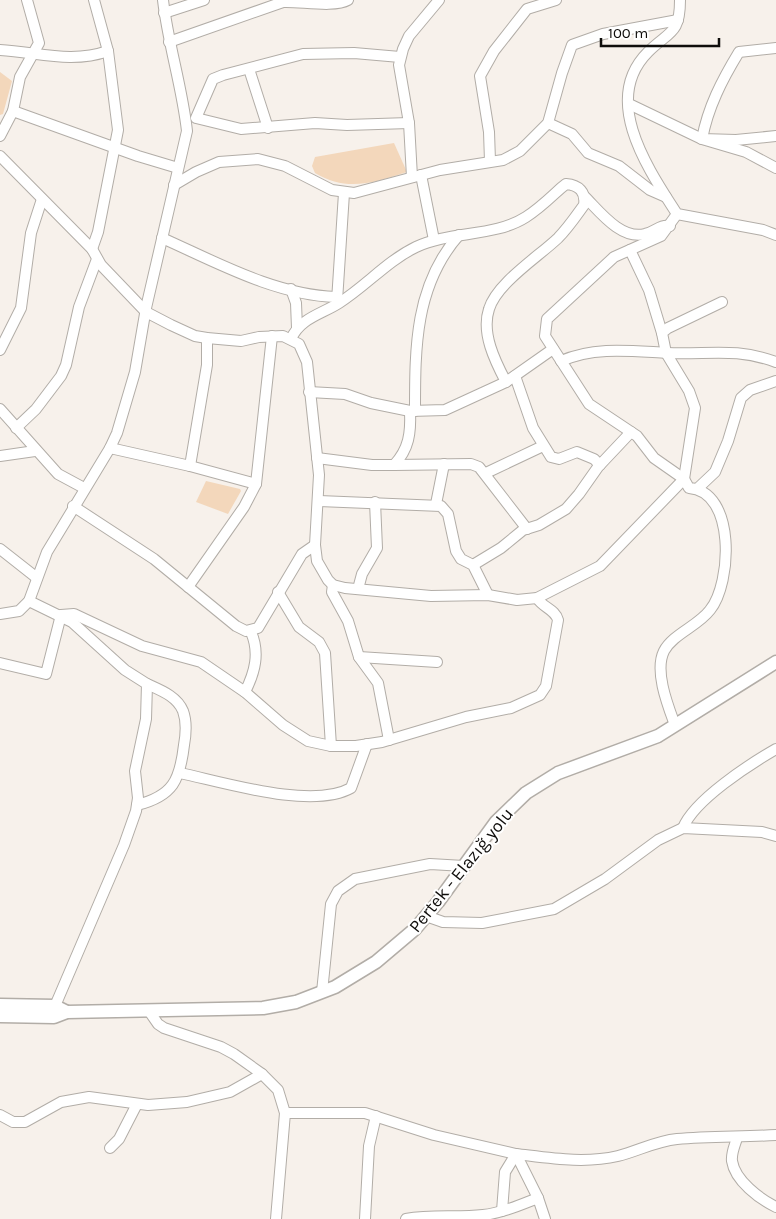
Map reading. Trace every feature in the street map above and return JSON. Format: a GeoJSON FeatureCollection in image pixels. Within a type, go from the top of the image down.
{"type":"FeatureCollection","features":[{"type":"Feature","properties":{"kind":"main road","name":"Pertek - Elazığ yolu"},"geometry":{"type":"LineString","coordinates":[[0,1016],[54,1017],[68,1012],[263,1008],[296,1002],[322,992],[376,962],[402,942],[426,916],[509,808],[541,782],[577,765],[644,742],[675,726],[739,683],[776,662]]}},
{"type":"Feature","properties":{"kind":"main road","name":"Pertek - Elazığ yolu"},"geometry":{"type":"LineString","coordinates":[[0,1005],[55,1006],[68,1012]]}},
{"type":"Feature","properties":{"kind":"street"},"geometry":{"type":"LineString","coordinates":[[1,132],[13,111],[20,77],[35,53],[39,38],[28,0]]}},
{"type":"Feature","properties":{"kind":"street"},"geometry":{"type":"LineString","coordinates":[[92,249],[116,148],[118,118],[108,51],[94,0]]}},
{"type":"Feature","properties":{"kind":"street"},"geometry":{"type":"LineString","coordinates":[[0,614],[19,611],[29,601],[47,552],[73,506],[110,448],[135,372],[162,238],[184,147],[184,103],[168,42],[163,0]]}},
{"type":"Feature","properties":{"kind":"street"},"geometry":{"type":"LineString","coordinates":[[164,13],[204,0]]}},
{"type":"Feature","properties":{"kind":"street"},"geometry":{"type":"LineString","coordinates":[[168,42],[283,2],[302,1],[334,4],[348,0]]}},
{"type":"Feature","properties":{"kind":"street"},"geometry":{"type":"LineString","coordinates":[[434,240],[417,176],[399,74],[400,57],[409,36],[439,0]]}},
{"type":"Feature","properties":{"kind":"street"},"geometry":{"type":"LineString","coordinates":[[490,161],[489,132],[480,76],[494,51],[527,9],[556,0]]}},
{"type":"Feature","properties":{"kind":"street"},"geometry":{"type":"LineString","coordinates":[[680,0],[678,20],[672,33],[639,63],[631,84],[629,104],[635,139],[677,214],[763,230],[776,235]]}},
{"type":"Feature","properties":{"kind":"street"},"geometry":{"type":"LineString","coordinates":[[174,185],[196,172],[219,162],[258,159],[285,166],[322,186],[344,193],[363,192],[417,176],[503,160],[520,151],[548,123],[572,45],[603,34],[678,20]]}},
{"type":"Feature","properties":{"kind":"street"},"geometry":{"type":"LineString","coordinates":[[702,139],[705,124],[719,84],[739,52],[776,48]]}},
{"type":"Feature","properties":{"kind":"street"},"geometry":{"type":"LineString","coordinates":[[0,50],[35,53],[68,59],[88,57],[108,51]]}},
{"type":"Feature","properties":{"kind":"street"},"geometry":{"type":"LineString","coordinates":[[196,118],[213,79],[271,61],[302,54],[354,53],[400,57]]}},
{"type":"Feature","properties":{"kind":"street"},"geometry":{"type":"LineString","coordinates":[[249,69],[268,128]]}},
{"type":"Feature","properties":{"kind":"street"},"geometry":{"type":"LineString","coordinates":[[629,104],[702,139],[746,152],[776,168]]}},
{"type":"Feature","properties":{"kind":"street"},"geometry":{"type":"LineString","coordinates":[[13,111],[178,168]]}},
{"type":"Feature","properties":{"kind":"street"},"geometry":{"type":"LineString","coordinates":[[185,120],[196,118],[241,129],[315,123],[346,125],[409,123]]}},
{"type":"Feature","properties":{"kind":"street"},"geometry":{"type":"LineString","coordinates":[[548,123],[572,134],[588,153],[619,166],[650,190],[666,197]]}},
{"type":"Feature","properties":{"kind":"street"},"geometry":{"type":"LineString","coordinates":[[702,139],[721,141],[776,136]]}},
{"type":"Feature","properties":{"kind":"street"},"geometry":{"type":"LineString","coordinates":[[0,156],[92,249],[97,259],[146,312],[195,336],[241,341],[272,336],[291,338],[299,344],[307,362],[317,458],[316,546],[319,566],[333,585],[332,592],[348,620],[359,657],[378,683],[389,740]]}},
{"type":"Feature","properties":{"kind":"street"},"geometry":{"type":"LineString","coordinates":[[291,338],[297,328],[305,321],[390,262],[434,240],[508,225],[525,218],[566,184],[578,187],[585,197],[610,222],[633,234],[645,234],[663,225],[670,226]]}},
{"type":"Feature","properties":{"kind":"street"},"geometry":{"type":"LineString","coordinates":[[337,300],[344,193]]}},
{"type":"Feature","properties":{"kind":"street"},"geometry":{"type":"LineString","coordinates":[[506,382],[496,363],[486,329],[488,310],[495,296],[559,236],[584,205],[585,197]]}},
{"type":"Feature","properties":{"kind":"street"},"geometry":{"type":"LineString","coordinates":[[0,350],[21,308],[31,233],[42,199]]}},
{"type":"Feature","properties":{"kind":"street"},"geometry":{"type":"LineString","coordinates":[[675,726],[664,696],[661,667],[664,651],[710,610],[719,590],[726,555],[719,514],[712,502],[697,489],[689,488],[684,479],[654,458],[631,432],[589,404],[545,336],[547,320],[614,257],[661,236],[677,214]]}},
{"type":"Feature","properties":{"kind":"street"},"geometry":{"type":"LineString","coordinates":[[394,465],[404,454],[410,438],[416,339],[423,299],[445,251],[459,235]]}},
{"type":"Feature","properties":{"kind":"street"},"geometry":{"type":"LineString","coordinates":[[162,238],[245,275],[337,300]]}},
{"type":"Feature","properties":{"kind":"street"},"geometry":{"type":"LineString","coordinates":[[333,585],[431,596],[488,594],[517,600],[537,598],[600,566],[684,479],[695,408],[689,391],[666,352],[649,290],[630,250]]}},
{"type":"Feature","properties":{"kind":"street"},"geometry":{"type":"LineString","coordinates":[[16,428],[36,409],[61,376],[66,365],[78,307],[97,259]]}},
{"type":"Feature","properties":{"kind":"street"},"geometry":{"type":"LineString","coordinates":[[291,289],[296,302],[297,328]]}},
{"type":"Feature","properties":{"kind":"street"},"geometry":{"type":"LineString","coordinates":[[662,333],[668,328],[722,302]]}},
{"type":"Feature","properties":{"kind":"street"},"geometry":{"type":"LineString","coordinates":[[188,587],[244,507],[256,484],[272,336]]}},
{"type":"Feature","properties":{"kind":"street"},"geometry":{"type":"LineString","coordinates":[[190,466],[207,365],[207,338]]}},
{"type":"Feature","properties":{"kind":"street"},"geometry":{"type":"LineString","coordinates":[[309,392],[345,394],[371,403],[413,411],[445,410],[506,382],[553,349]]}},
{"type":"Feature","properties":{"kind":"street"},"geometry":{"type":"LineString","coordinates":[[561,361],[575,355],[593,351],[648,350],[666,352],[741,352],[776,362]]}},
{"type":"Feature","properties":{"kind":"street"},"geometry":{"type":"LineString","coordinates":[[515,376],[533,428],[551,457],[559,460],[577,452],[594,458],[600,465]]}},
{"type":"Feature","properties":{"kind":"street"},"geometry":{"type":"LineString","coordinates":[[697,489],[715,472],[728,441],[741,398],[750,390],[776,381]]}},
{"type":"Feature","properties":{"kind":"street"},"geometry":{"type":"LineString","coordinates":[[0,409],[58,474],[84,488]]}},
{"type":"Feature","properties":{"kind":"street"},"geometry":{"type":"LineString","coordinates":[[473,565],[527,529],[539,525],[566,508],[580,494],[600,465],[631,432]]}},
{"type":"Feature","properties":{"kind":"street"},"geometry":{"type":"LineString","coordinates":[[486,473],[543,446]]}},
{"type":"Feature","properties":{"kind":"street"},"geometry":{"type":"LineString","coordinates":[[110,448],[190,466],[256,484]]}},
{"type":"Feature","properties":{"kind":"street"},"geometry":{"type":"LineString","coordinates":[[0,456],[35,450]]}},
{"type":"Feature","properties":{"kind":"street"},"geometry":{"type":"LineString","coordinates":[[317,458],[372,465],[471,464],[480,467],[527,529]]}},
{"type":"Feature","properties":{"kind":"street"},"geometry":{"type":"LineString","coordinates":[[436,504],[444,464]]}},
{"type":"Feature","properties":{"kind":"street"},"geometry":{"type":"LineString","coordinates":[[318,501],[436,504],[441,506],[448,514],[456,551],[461,559],[473,565],[488,594]]}},
{"type":"Feature","properties":{"kind":"street"},"geometry":{"type":"LineString","coordinates":[[358,589],[362,574],[377,548],[375,502]]}},
{"type":"Feature","properties":{"kind":"street"},"geometry":{"type":"LineString","coordinates":[[73,506],[123,537],[236,626],[251,632]]}},
{"type":"Feature","properties":{"kind":"street"},"geometry":{"type":"LineString","coordinates":[[251,632],[262,624],[278,592],[302,554],[316,546]]}},
{"type":"Feature","properties":{"kind":"street"},"geometry":{"type":"LineString","coordinates":[[0,549],[37,578]]}},
{"type":"Feature","properties":{"kind":"street"},"geometry":{"type":"LineString","coordinates":[[278,592],[299,627],[319,642],[325,653],[331,746]]}},
{"type":"Feature","properties":{"kind":"street"},"geometry":{"type":"LineString","coordinates":[[61,615],[74,614],[142,646],[201,662],[245,692],[283,725],[308,741],[331,746],[367,744],[389,740],[466,717],[511,708],[540,695],[546,686],[558,620],[555,613],[542,605],[537,598]]}},
{"type":"Feature","properties":{"kind":"street"},"geometry":{"type":"LineString","coordinates":[[29,601],[72,622],[125,670],[172,697],[182,710],[186,730],[180,773],[177,780],[153,801],[137,805]]}},
{"type":"Feature","properties":{"kind":"street"},"geometry":{"type":"LineString","coordinates":[[0,663],[46,674],[61,615]]}},
{"type":"Feature","properties":{"kind":"street"},"geometry":{"type":"LineString","coordinates":[[245,692],[256,662],[256,650],[251,632]]}},
{"type":"Feature","properties":{"kind":"street"},"geometry":{"type":"LineString","coordinates":[[359,657],[437,662]]}},
{"type":"Feature","properties":{"kind":"street"},"geometry":{"type":"LineString","coordinates":[[55,1006],[124,845],[137,805],[135,771],[146,719],[147,684]]}},
{"type":"Feature","properties":{"kind":"street"},"geometry":{"type":"LineString","coordinates":[[180,773],[269,793],[309,797],[351,788],[367,744]]}},
{"type":"Feature","properties":{"kind":"street"},"geometry":{"type":"LineString","coordinates":[[683,828],[691,814],[732,778],[776,749]]}},
{"type":"Feature","properties":{"kind":"street"},"geometry":{"type":"LineString","coordinates":[[426,916],[443,922],[482,923],[554,909],[605,879],[658,840],[683,828],[762,832],[776,836]]}},
{"type":"Feature","properties":{"kind":"street"},"geometry":{"type":"LineString","coordinates":[[322,992],[331,904],[338,891],[355,879],[430,864],[464,866]]}},
{"type":"Feature","properties":{"kind":"street"},"geometry":{"type":"LineString","coordinates":[[148,1011],[158,1024],[164,1028],[221,1047],[247,1061],[278,1090],[285,1113],[276,1219]]}},
{"type":"Feature","properties":{"kind":"street"},"geometry":{"type":"LineString","coordinates":[[0,1115],[13,1122],[26,1122],[61,1102],[89,1098],[148,1105],[187,1102],[230,1092],[262,1074]]}},
{"type":"Feature","properties":{"kind":"street"},"geometry":{"type":"LineString","coordinates":[[110,1148],[119,1139],[137,1104]]}},
{"type":"Feature","properties":{"kind":"street"},"geometry":{"type":"LineString","coordinates":[[285,1113],[319,1115],[354,1111],[376,1116],[434,1135],[516,1154],[573,1161],[618,1156],[665,1141],[776,1135]]}},
{"type":"Feature","properties":{"kind":"street"},"geometry":{"type":"LineString","coordinates":[[365,1219],[369,1146],[376,1116]]}},
{"type":"Feature","properties":{"kind":"street"},"geometry":{"type":"LineString","coordinates":[[737,1138],[732,1156],[734,1166],[756,1195],[776,1207]]}},
{"type":"Feature","properties":{"kind":"street"},"geometry":{"type":"LineString","coordinates":[[516,1154],[538,1198],[544,1219]]}},
{"type":"Feature","properties":{"kind":"street"},"geometry":{"type":"LineString","coordinates":[[502,1211],[505,1172],[516,1154]]}},
{"type":"Feature","properties":{"kind":"street"},"geometry":{"type":"LineString","coordinates":[[406,1219],[439,1215],[478,1216],[502,1211],[538,1198]]}},
{"type":"Feature","properties":{"kind":"shaded area"},"geometry":{"type":"Polygon","coordinates":[[[0,72],[12,81],[3,114],[0,115],[0,72]]]}},
{"type":"Feature","properties":{"kind":"shaded area"},"geometry":{"type":"Polygon","coordinates":[[[394,143],[407,172],[372,182],[349,184],[326,179],[315,173],[312,166],[315,157],[394,143]]]}},
{"type":"Feature","properties":{"kind":"shaded area"},"geometry":{"type":"Polygon","coordinates":[[[206,481],[240,489],[241,491],[228,514],[196,502],[206,481]]]}}]}
